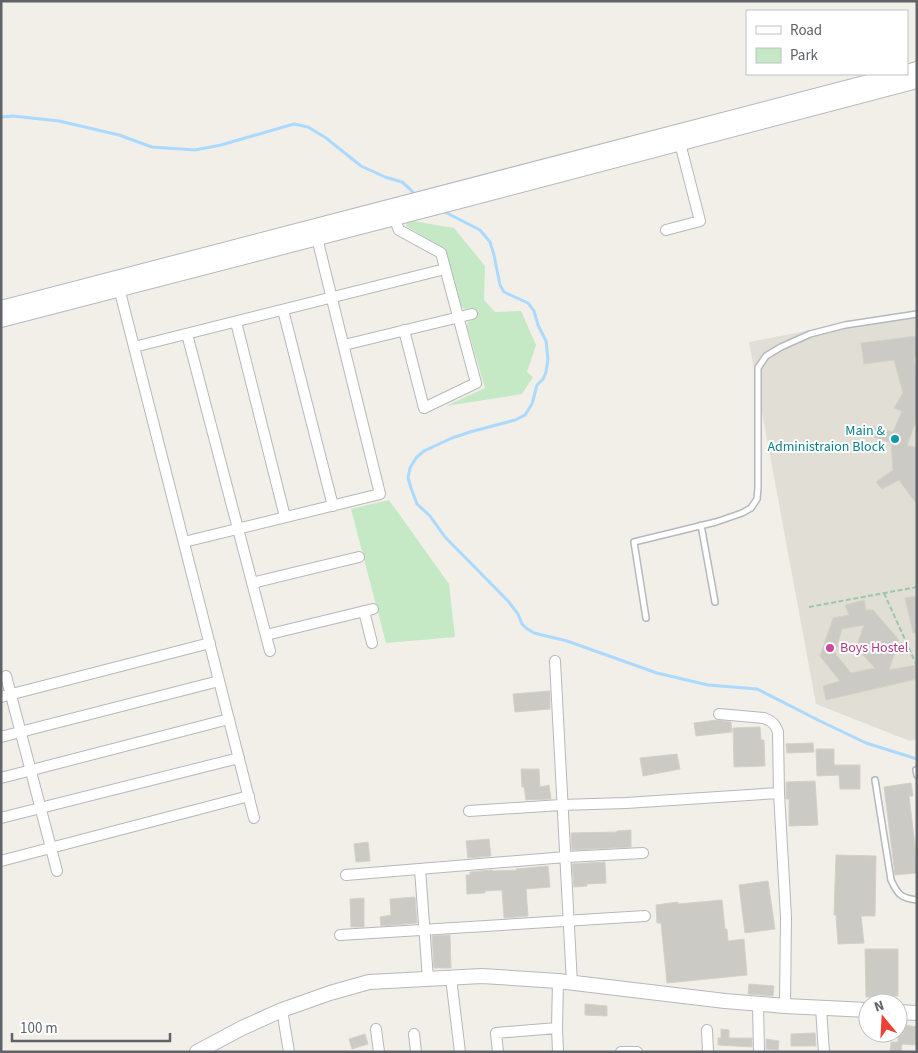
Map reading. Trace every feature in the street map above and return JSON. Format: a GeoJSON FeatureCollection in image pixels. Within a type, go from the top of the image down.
{"type":"FeatureCollection","features":[{"type":"Feature","properties":{"kind":"street"},"geometry":{"type":"LineString","coordinates":[[1,308],[318,238],[444,199],[895,75]]}},
{"type":"Feature","properties":{"kind":"street"},"geometry":{"type":"LineString","coordinates":[[444,199],[680,143],[917,81]]}},
{"type":"Feature","properties":{"kind":"street"},"geometry":{"type":"LineString","coordinates":[[666,230],[700,221],[680,143]]}},
{"type":"Feature","properties":{"kind":"street"},"geometry":{"type":"LineString","coordinates":[[399,213],[399,230],[441,253],[476,383],[424,408],[404,330]]}},
{"type":"Feature","properties":{"kind":"street"},"geometry":{"type":"LineString","coordinates":[[1,320],[118,283],[399,213]]}},
{"type":"Feature","properties":{"kind":"street"},"geometry":{"type":"LineString","coordinates":[[184,542],[380,494],[318,238]]}},
{"type":"Feature","properties":{"kind":"street"},"geometry":{"type":"LineString","coordinates":[[134,347],[445,269]]}},
{"type":"Feature","properties":{"kind":"street"},"geometry":{"type":"LineString","coordinates":[[118,283],[254,818]]}},
{"type":"Feature","properties":{"kind":"street"},"geometry":{"type":"LineString","coordinates":[[283,310],[333,506]]}},
{"type":"Feature","properties":{"kind":"street"},"geometry":{"type":"LineString","coordinates":[[344,345],[472,314]]}},
{"type":"Feature","properties":{"kind":"street"},"geometry":{"type":"LineString","coordinates":[[236,322],[286,518]]}},
{"type":"Feature","properties":{"kind":"street"},"geometry":{"type":"LineString","coordinates":[[187,334],[270,651]]}},
{"type":"Feature","properties":{"kind":"street"},"geometry":{"type":"LineString","coordinates":[[252,583],[359,557]]}},
{"type":"Feature","properties":{"kind":"street"},"geometry":{"type":"LineString","coordinates":[[266,635],[368,610],[372,643]]}},
{"type":"Feature","properties":{"kind":"street"},"geometry":{"type":"LineString","coordinates":[[6,695],[210,643]]}},
{"type":"Feature","properties":{"kind":"street"},"geometry":{"type":"LineString","coordinates":[[554,660],[572,984]]}},
{"type":"Feature","properties":{"kind":"street"},"geometry":{"type":"LineString","coordinates":[[6,676],[6,695],[21,732],[57,871]]}},
{"type":"Feature","properties":{"kind":"street"},"geometry":{"type":"LineString","coordinates":[[1,737],[219,681]]}},
{"type":"Feature","properties":{"kind":"street"},"geometry":{"type":"LineString","coordinates":[[718,714],[764,718],[770,720],[776,726],[778,732],[779,793],[786,917],[785,1006]]}},
{"type":"Feature","properties":{"kind":"street"},"geometry":{"type":"LineString","coordinates":[[1,778],[229,719]]}},
{"type":"Feature","properties":{"kind":"street"},"geometry":{"type":"LineString","coordinates":[[1,818],[239,758]]}},
{"type":"Feature","properties":{"kind":"street"},"geometry":{"type":"LineString","coordinates":[[469,811],[779,793]]}},
{"type":"Feature","properties":{"kind":"street"},"geometry":{"type":"LineString","coordinates":[[1,861],[249,796]]}},
{"type":"Feature","properties":{"kind":"street"},"geometry":{"type":"LineString","coordinates":[[346,875],[643,852]]}},
{"type":"Feature","properties":{"kind":"street"},"geometry":{"type":"LineString","coordinates":[[420,869],[428,979]]}},
{"type":"Feature","properties":{"kind":"street"},"geometry":{"type":"LineString","coordinates":[[340,935],[645,916]]}},
{"type":"Feature","properties":{"kind":"street"},"geometry":{"type":"LineString","coordinates":[[197,1052],[242,1028],[282,1010],[369,982],[482,976],[558,981],[758,1004],[858,1010]]}},
{"type":"Feature","properties":{"kind":"street"},"geometry":{"type":"LineString","coordinates":[[451,978],[460,1052]]}},
{"type":"Feature","properties":{"kind":"street"},"geometry":{"type":"LineString","coordinates":[[558,981],[558,1052]]}},
{"type":"Feature","properties":{"kind":"street"},"geometry":{"type":"LineString","coordinates":[[758,1004],[758,1052]]}},
{"type":"Feature","properties":{"kind":"street"},"geometry":{"type":"LineString","coordinates":[[821,1008],[824,1052]]}},
{"type":"Feature","properties":{"kind":"street"},"geometry":{"type":"LineString","coordinates":[[282,1010],[289,1052]]}},
{"type":"Feature","properties":{"kind":"street"},"geometry":{"type":"LineString","coordinates":[[498,1052],[496,1033],[557,1028]]}},
{"type":"Feature","properties":{"kind":"street"},"geometry":{"type":"LineString","coordinates":[[376,1030],[379,1052]]}},
{"type":"Feature","properties":{"kind":"street"},"geometry":{"type":"LineString","coordinates":[[707,1030],[708,1052]]}},
{"type":"Feature","properties":{"kind":"street"},"geometry":{"type":"LineString","coordinates":[[414,1034],[416,1052]]}},
{"type":"Feature","properties":{"kind":"street"},"geometry":{"type":"LineString","coordinates":[[621,1052],[636,1052]]}},
{"type":"Feature","properties":{"kind":"lane"},"geometry":{"type":"LineString","coordinates":[[646,618],[634,542],[716,522],[742,513],[751,508],[757,499],[758,368],[766,356],[810,334],[917,314]]}},
{"type":"Feature","properties":{"kind":"lane"},"geometry":{"type":"LineString","coordinates":[[701,526],[715,602]]}},
{"type":"Feature","properties":{"kind":"lane"},"geometry":{"type":"LineString","coordinates":[[875,780],[891,880],[899,894],[905,898],[917,900]]}},
{"type":"Feature","properties":{"kind":"path"},"geometry":{"type":"LineString","coordinates":[[809,608],[917,587]]}},
{"type":"Feature","properties":{"kind":"path"},"geometry":{"type":"LineString","coordinates":[[884,593],[917,666]]}},
{"type":"Feature","properties":{"kind":"shaded area"},"geometry":{"type":"Polygon","coordinates":[[[917,310],[917,739],[910,741],[816,704],[749,342],[917,310]]]}},
{"type":"Feature","properties":{"kind":"green space"},"geometry":{"type":"Polygon","coordinates":[[[413,221],[454,228],[485,266],[484,300],[495,312],[521,311],[536,345],[527,372],[533,377],[522,394],[446,406],[485,388],[467,326],[468,322],[474,319],[470,308],[465,309],[462,307],[444,249],[406,226],[407,223],[413,221]]]}},
{"type":"Feature","properties":{"kind":"green space"},"geometry":{"type":"Polygon","coordinates":[[[389,500],[449,584],[455,637],[386,643],[351,509],[389,500]]]}},
{"type":"Feature","properties":{"kind":"building","name":"Main & Administraion Block"},"geometry":{"type":"Polygon","coordinates":[[[917,336],[917,357],[914,357],[917,376],[917,418],[907,446],[917,447],[917,505],[899,480],[882,489],[876,482],[893,470],[891,443],[871,436],[875,426],[893,432],[902,411],[894,408],[903,393],[894,360],[864,364],[861,343],[917,336]]]}},
{"type":"Feature","properties":{"kind":"building"},"geometry":{"type":"Polygon","coordinates":[[[917,596],[917,633],[913,633],[905,598],[917,596]]]}},
{"type":"Feature","properties":{"kind":"building","name":"Boys Hostel"},"geometry":{"type":"Polygon","coordinates":[[[864,600],[866,610],[873,610],[899,640],[889,670],[917,665],[917,679],[826,700],[823,686],[840,681],[820,656],[833,618],[849,615],[845,605],[864,600]],[[864,625],[842,629],[835,653],[851,673],[875,668],[856,648],[864,625]]]}},
{"type":"Feature","properties":{"kind":"building"},"geometry":{"type":"Polygon","coordinates":[[[550,691],[550,709],[515,712],[513,694],[550,691]]]}},
{"type":"Feature","properties":{"kind":"building"},"geometry":{"type":"Polygon","coordinates":[[[717,720],[731,722],[732,732],[696,736],[694,723],[717,720]]]}},
{"type":"Feature","properties":{"kind":"building"},"geometry":{"type":"Polygon","coordinates":[[[760,727],[761,740],[764,740],[765,766],[734,767],[733,728],[760,727]]]}},
{"type":"Feature","properties":{"kind":"building"},"geometry":{"type":"Polygon","coordinates":[[[813,743],[814,752],[787,753],[786,744],[813,743]]]}},
{"type":"Feature","properties":{"kind":"building"},"geometry":{"type":"Polygon","coordinates":[[[816,749],[834,749],[834,765],[860,765],[860,789],[840,789],[839,775],[817,776],[816,749]]]}},
{"type":"Feature","properties":{"kind":"building"},"geometry":{"type":"Polygon","coordinates":[[[677,754],[680,769],[643,776],[640,758],[677,754]]]}},
{"type":"Feature","properties":{"kind":"building"},"geometry":{"type":"Polygon","coordinates":[[[521,769],[539,769],[540,787],[549,785],[551,799],[526,800],[524,787],[522,787],[521,769]]]}},
{"type":"Feature","properties":{"kind":"building"},"geometry":{"type":"Polygon","coordinates":[[[815,781],[818,825],[789,826],[789,799],[786,799],[786,782],[815,781]]]}},
{"type":"Feature","properties":{"kind":"building"},"geometry":{"type":"Polygon","coordinates":[[[911,783],[913,796],[909,796],[917,873],[895,875],[884,787],[911,783]]]}},
{"type":"Feature","properties":{"kind":"building"},"geometry":{"type":"Polygon","coordinates":[[[631,830],[631,847],[572,850],[571,833],[631,830]]]}},
{"type":"Feature","properties":{"kind":"building"},"geometry":{"type":"Polygon","coordinates":[[[489,839],[491,856],[468,858],[466,841],[489,839]]]}},
{"type":"Feature","properties":{"kind":"building"},"geometry":{"type":"Polygon","coordinates":[[[368,842],[370,861],[356,862],[354,844],[368,842]]]}},
{"type":"Feature","properties":{"kind":"building"},"geometry":{"type":"Polygon","coordinates":[[[836,855],[876,856],[875,916],[861,916],[864,943],[838,944],[836,915],[834,915],[836,855]]]}},
{"type":"Feature","properties":{"kind":"building"},"geometry":{"type":"Polygon","coordinates":[[[605,862],[606,883],[574,887],[572,864],[605,862]]]}},
{"type":"Feature","properties":{"kind":"building"},"geometry":{"type":"Polygon","coordinates":[[[548,866],[550,887],[526,889],[528,916],[504,918],[502,890],[467,894],[466,875],[470,875],[470,872],[517,870],[548,866]]]}},
{"type":"Feature","properties":{"kind":"building"},"geometry":{"type":"Polygon","coordinates":[[[768,881],[775,929],[745,933],[739,885],[768,881]]]}},
{"type":"Feature","properties":{"kind":"building"},"geometry":{"type":"Polygon","coordinates":[[[415,897],[417,923],[381,926],[380,917],[391,915],[390,899],[415,897]]]}},
{"type":"Feature","properties":{"kind":"building"},"geometry":{"type":"Polygon","coordinates":[[[364,898],[364,927],[351,927],[350,899],[364,898]]]}},
{"type":"Feature","properties":{"kind":"building"},"geometry":{"type":"Polygon","coordinates":[[[722,900],[728,941],[744,939],[747,975],[667,983],[661,923],[657,923],[656,905],[722,900]]]}},
{"type":"Feature","properties":{"kind":"building"},"geometry":{"type":"Polygon","coordinates":[[[450,935],[451,968],[434,968],[432,936],[450,935]]]}},
{"type":"Feature","properties":{"kind":"building"},"geometry":{"type":"Polygon","coordinates":[[[865,949],[898,949],[898,993],[866,993],[865,949]]]}},
{"type":"Feature","properties":{"kind":"building"},"geometry":{"type":"Polygon","coordinates":[[[749,984],[774,986],[773,996],[748,994],[749,984]]]}},
{"type":"Feature","properties":{"kind":"building"},"geometry":{"type":"Polygon","coordinates":[[[585,1004],[607,1006],[607,1016],[585,1015],[585,1004]]]}},
{"type":"Feature","properties":{"kind":"building"},"geometry":{"type":"Polygon","coordinates":[[[908,1026],[917,1027],[917,1045],[902,1044],[901,1052],[890,1052],[891,1043],[908,1043],[908,1026]]]}},
{"type":"Feature","properties":{"kind":"building"},"geometry":{"type":"Polygon","coordinates":[[[721,1029],[729,1030],[729,1038],[752,1038],[752,1047],[718,1045],[718,1038],[721,1038],[721,1029]]]}},
{"type":"Feature","properties":{"kind":"building"},"geometry":{"type":"Polygon","coordinates":[[[815,1033],[816,1046],[791,1046],[791,1034],[815,1033]]]}},
{"type":"Feature","properties":{"kind":"building"},"geometry":{"type":"Polygon","coordinates":[[[365,1034],[368,1044],[352,1049],[349,1039],[365,1034]]]}},
{"type":"Feature","properties":{"kind":"building"},"geometry":{"type":"Polygon","coordinates":[[[766,1039],[779,1041],[778,1050],[766,1049],[766,1039]]]}},
{"type":"Feature","properties":{"kind":"waterway"},"geometry":{"type":"LineString","coordinates":[[1,117],[13,116],[59,121],[119,135],[152,147],[195,150],[221,145],[294,124],[308,127],[326,138],[361,166],[385,177],[402,182],[416,196]]}},
{"type":"Feature","properties":{"kind":"waterway"},"geometry":{"type":"LineString","coordinates":[[441,210],[480,230],[490,242],[500,285],[504,292],[528,303],[534,311],[546,341],[548,359],[546,372],[543,379],[537,385],[532,404],[525,415],[515,420],[452,438],[424,451],[416,458],[410,468],[408,478],[417,504],[430,516],[445,537],[508,601],[518,614],[522,624],[534,633],[567,641],[657,673],[708,685],[757,689],[866,743],[917,759]]}},
{"type":"Feature","properties":{"kind":"place","name":"Main & Administraion Block"},"geometry":{"type":"Point","coordinates":[895,439]}},
{"type":"Feature","properties":{"kind":"place","name":"Boys Hostel"},"geometry":{"type":"Point","coordinates":[830,648]}}]}
